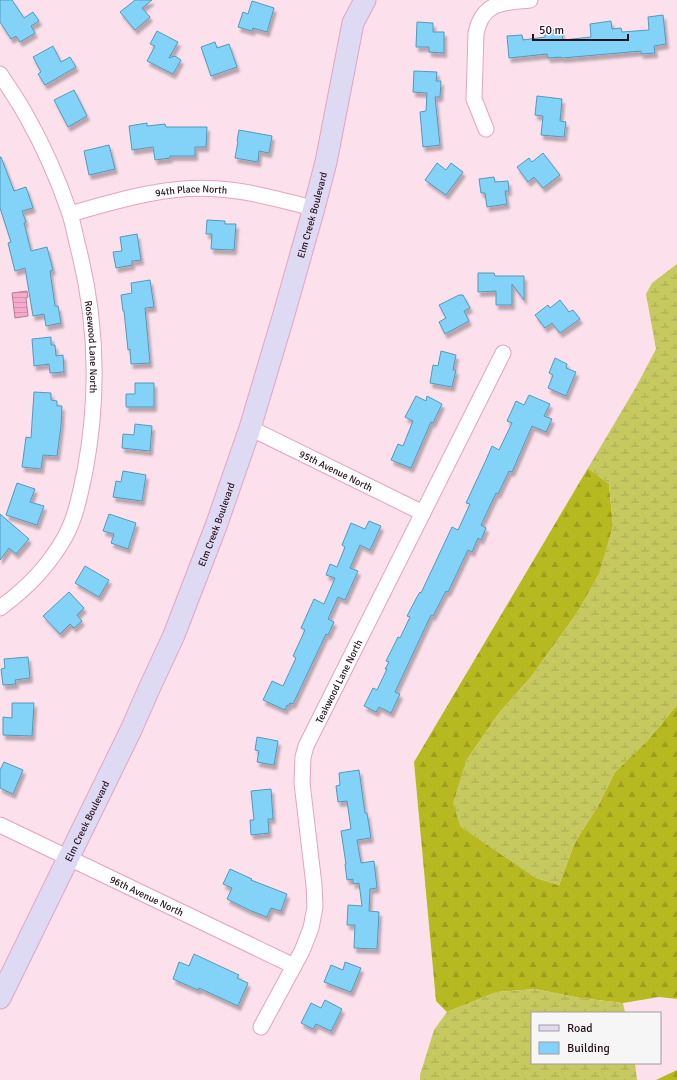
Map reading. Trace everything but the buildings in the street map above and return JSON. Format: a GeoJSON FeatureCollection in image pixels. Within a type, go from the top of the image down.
{"type":"FeatureCollection","features":[{"type":"Feature","properties":{"kind":"main road","name":"Elm Creek Boulevard"},"geometry":{"type":"LineString","coordinates":[[350,0],[353,23]]}},
{"type":"Feature","properties":{"kind":"main road","name":"Elm Creek Boulevard"},"geometry":{"type":"LineString","coordinates":[[0,998],[131,730],[174,635],[216,526],[250,428],[314,208],[326,162],[353,23],[365,0]]}},
{"type":"Feature","properties":{"kind":"street"},"geometry":{"type":"LineString","coordinates":[[486,129],[474,99],[476,33],[478,23],[484,14],[492,7],[530,0]]}},
{"type":"Feature","properties":{"kind":"street","name":"Rosewood Lane North"},"geometry":{"type":"LineString","coordinates":[[0,74],[27,117],[50,164],[70,214],[88,291],[94,360],[94,404],[89,449],[75,514],[53,558],[19,594],[0,608]]}},
{"type":"Feature","properties":{"kind":"street","name":"94th Place North"},"geometry":{"type":"LineString","coordinates":[[70,214],[117,200],[184,188],[219,188],[255,194],[314,208]]}},
{"type":"Feature","properties":{"kind":"street","name":"Teakwood Lane North"},"geometry":{"type":"LineString","coordinates":[[262,1027],[302,951],[311,928],[315,906],[314,885],[302,783],[302,764],[304,752],[311,734],[503,353]]}},
{"type":"Feature","properties":{"kind":"street","name":"95th Avenue North"},"geometry":{"type":"LineString","coordinates":[[250,428],[423,512]]}},
{"type":"Feature","properties":{"kind":"street","name":"96th Avenue North"},"geometry":{"type":"LineString","coordinates":[[0,825],[68,859],[294,966]]}},
{"type":"Feature","properties":{"kind":"green space"},"geometry":{"type":"Polygon","coordinates":[[[677,264],[677,705],[647,741],[615,772],[598,806],[575,842],[559,885],[536,878],[460,826],[453,803],[466,761],[499,713],[531,677],[577,613],[599,573],[613,526],[609,484],[588,468],[636,387],[656,349],[646,294],[652,283],[677,264]]]}},
{"type":"Feature","properties":{"kind":"green space"},"geometry":{"type":"Polygon","coordinates":[[[588,468],[609,484],[613,526],[600,573],[577,613],[531,677],[499,713],[466,761],[460,826],[536,878],[559,885],[575,842],[598,806],[615,772],[647,741],[677,705],[677,999],[659,997],[623,1003],[580,998],[535,989],[497,992],[447,1012],[436,1001],[414,762],[588,468]]]}},
{"type":"Feature","properties":{"kind":"green space"},"geometry":{"type":"Polygon","coordinates":[[[535,989],[580,998],[623,1003],[625,1012],[531,1012],[531,1064],[635,1064],[637,1080],[420,1080],[420,1075],[434,1030],[447,1012],[497,992],[535,989]]]}},
{"type":"Feature","properties":{"kind":"green space"},"geometry":{"type":"Polygon","coordinates":[[[677,1070],[677,1080],[656,1080],[677,1070]]]}},
{"type":"Feature","properties":{"kind":"shaded area"},"geometry":{"type":"Polygon","coordinates":[[[27,291],[28,297],[26,298],[28,316],[15,318],[12,293],[27,291]]]}}]}
